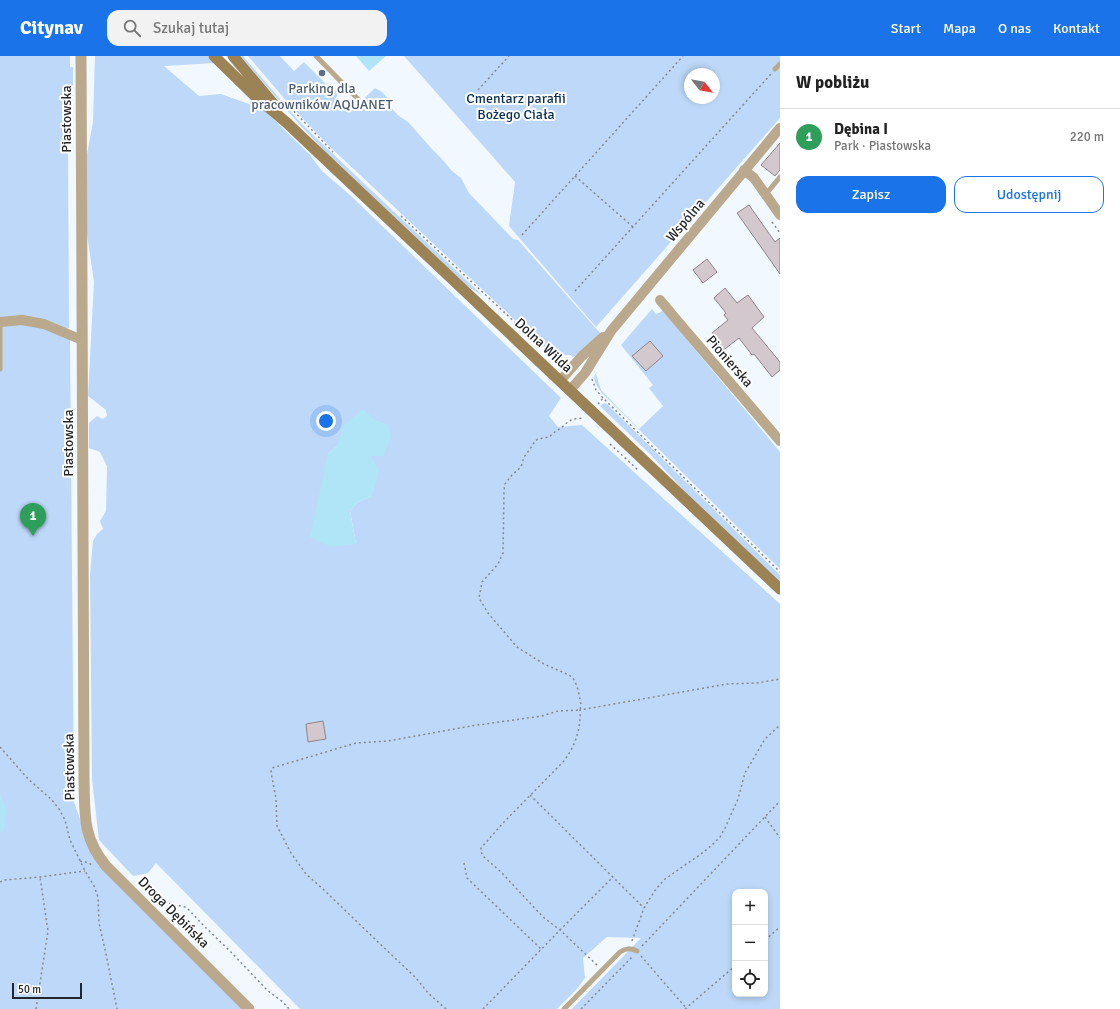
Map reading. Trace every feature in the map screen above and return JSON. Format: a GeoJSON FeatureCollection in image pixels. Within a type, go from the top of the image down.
{"type":"FeatureCollection","features":[{"type":"Feature","properties":{"kind":"main road","name":"Dolna Wilda"},"geometry":{"type":"LineString","coordinates":[[214,56],[255,96],[288,123],[560,381],[570,390],[595,407],[780,589]]}},
{"type":"Feature","properties":{"kind":"main road","name":"Dolna Wilda"},"geometry":{"type":"LineString","coordinates":[[233,56],[270,99],[288,123]]}},
{"type":"Feature","properties":{"kind":"street","name":"Piastowska"},"geometry":{"type":"LineString","coordinates":[[81,56],[84,779],[87,830]]}},
{"type":"Feature","properties":{"kind":"street","name":"Wspólna"},"geometry":{"type":"LineString","coordinates":[[570,390],[585,373],[611,331],[780,128]]}},
{"type":"Feature","properties":{"kind":"street"},"geometry":{"type":"LineString","coordinates":[[744,170],[754,178],[780,215]]}},
{"type":"Feature","properties":{"kind":"street","name":"Pionierska"},"geometry":{"type":"LineString","coordinates":[[660,300],[780,441]]}},
{"type":"Feature","properties":{"kind":"street"},"geometry":{"type":"LineString","coordinates":[[0,322],[22,320],[44,324],[82,340]]}},
{"type":"Feature","properties":{"kind":"street","name":"Wspólna"},"geometry":{"type":"LineString","coordinates":[[560,381],[582,356],[611,331]]}},
{"type":"Feature","properties":{"kind":"street","name":"Droga Dębińska"},"geometry":{"type":"LineString","coordinates":[[87,830],[93,847],[100,858],[248,1009]]}},
{"type":"Feature","properties":{"kind":"lane"},"geometry":{"type":"LineString","coordinates":[[316,56],[358,99]]}},
{"type":"Feature","properties":{"kind":"lane"},"geometry":{"type":"LineString","coordinates":[[775,69],[780,64]]}},
{"type":"Feature","properties":{"kind":"lane"},"geometry":{"type":"LineString","coordinates":[[766,194],[780,177]]}},
{"type":"Feature","properties":{"kind":"lane"},"geometry":{"type":"LineString","coordinates":[[0,322],[0,369]]}},
{"type":"Feature","properties":{"kind":"lane"},"geometry":{"type":"LineString","coordinates":[[564,1009],[620,952],[626,948],[634,950]]}},
{"type":"Feature","properties":{"kind":"path"},"geometry":{"type":"LineString","coordinates":[[478,90],[509,56]]}},
{"type":"Feature","properties":{"kind":"path"},"geometry":{"type":"LineString","coordinates":[[522,235],[683,56]]}},
{"type":"Feature","properties":{"kind":"path"},"geometry":{"type":"LineString","coordinates":[[575,291],[775,69]]}},
{"type":"Feature","properties":{"kind":"path"},"geometry":{"type":"LineString","coordinates":[[287,104],[338,156]]}},
{"type":"Feature","properties":{"kind":"path"},"geometry":{"type":"LineString","coordinates":[[575,176],[633,227]]}},
{"type":"Feature","properties":{"kind":"path"},"geometry":{"type":"LineString","coordinates":[[400,215],[549,354],[556,357],[565,357],[575,364]]}},
{"type":"Feature","properties":{"kind":"path"},"geometry":{"type":"LineString","coordinates":[[585,373],[592,378],[592,382],[596,390],[603,398],[780,572]]}},
{"type":"Feature","properties":{"kind":"path"},"geometry":{"type":"LineString","coordinates":[[603,398],[584,418],[569,421],[549,437],[535,440],[524,457],[521,467],[505,484],[503,553],[498,564],[482,582],[479,598],[488,614],[517,647],[544,664],[573,678],[579,694],[581,705],[578,731],[568,755],[563,762],[487,840],[481,848],[481,852],[484,857],[501,872],[542,917],[560,930],[603,970]]}},
{"type":"Feature","properties":{"kind":"path"},"geometry":{"type":"LineString","coordinates":[[446,1009],[428,993],[416,978],[306,874],[291,853],[277,826],[276,799],[271,772],[272,768],[356,743],[388,740],[542,716],[558,711],[580,710],[727,684],[757,683],[780,679]]}},
{"type":"Feature","properties":{"kind":"path"},"geometry":{"type":"LineString","coordinates":[[732,969],[686,1009],[634,950],[632,942],[644,908],[656,889],[665,879],[701,854],[720,837],[738,800],[745,773],[765,739],[780,725]]}},
{"type":"Feature","properties":{"kind":"path"},"geometry":{"type":"LineString","coordinates":[[0,747],[28,779],[51,799],[65,820],[70,840],[94,886],[98,897],[99,923],[117,1009]]}},
{"type":"Feature","properties":{"kind":"path"},"geometry":{"type":"LineString","coordinates":[[530,795],[644,908]]}},
{"type":"Feature","properties":{"kind":"path"},"geometry":{"type":"LineString","coordinates":[[581,1009],[632,957],[634,950],[780,801]]}},
{"type":"Feature","properties":{"kind":"path"},"geometry":{"type":"LineString","coordinates":[[765,816],[780,838]]}},
{"type":"Feature","properties":{"kind":"path"},"geometry":{"type":"LineString","coordinates":[[464,863],[467,878],[541,949]]}},
{"type":"Feature","properties":{"kind":"path"},"geometry":{"type":"LineString","coordinates":[[0,882],[4,880],[85,871]]}},
{"type":"Feature","properties":{"kind":"path"},"geometry":{"type":"LineString","coordinates":[[36,1009],[48,931],[40,877]]}},
{"type":"Feature","properties":{"kind":"path"},"geometry":{"type":"LineString","coordinates":[[483,1009],[613,877]]}},
{"type":"Feature","properties":{"kind":"path"},"geometry":{"type":"LineString","coordinates":[[140,899],[154,896],[163,902],[185,907],[268,991],[283,1002],[289,1009]]}},
{"type":"Feature","properties":{"kind":"path"},"geometry":{"type":"LineString","coordinates":[[768,937],[780,927]]}},
{"type":"Feature","properties":{"kind":"green space"},"geometry":{"type":"Polygon","coordinates":[[[0,56],[70,56],[70,67],[73,67],[73,92],[68,144],[69,328],[66,329],[70,340],[74,802],[85,839],[243,1009],[0,1009],[0,56]]]}},
{"type":"Feature","properties":{"kind":"green space"},"geometry":{"type":"Polygon","coordinates":[[[95,56],[208,56],[215,63],[164,66],[199,96],[221,94],[263,109],[310,155],[322,171],[351,196],[561,398],[549,416],[558,427],[582,425],[780,604],[780,1009],[572,1009],[641,938],[607,937],[583,958],[585,978],[576,990],[557,1009],[300,1009],[156,863],[148,873],[133,876],[99,840],[92,779],[90,574],[93,541],[97,534],[103,529],[100,521],[106,511],[107,466],[100,452],[89,448],[89,423],[97,416],[103,419],[107,416],[106,410],[88,396],[94,282],[87,234],[87,154],[93,122],[95,56]],[[337,446],[328,454],[356,544],[350,511],[358,502],[372,496],[337,446]],[[323,721],[306,724],[309,742],[326,739],[323,721]]]}},
{"type":"Feature","properties":{"kind":"green space"},"geometry":{"type":"Polygon","coordinates":[[[240,56],[243,56],[297,119],[314,136],[483,296],[467,286],[331,158],[240,56]]]}},
{"type":"Feature","properties":{"kind":"green space"},"geometry":{"type":"Polygon","coordinates":[[[248,56],[280,56],[294,71],[304,62],[333,91],[337,88],[338,93],[336,98],[350,112],[375,88],[382,92],[386,96],[393,110],[408,122],[452,171],[461,178],[469,193],[513,239],[518,240],[600,333],[573,357],[570,355],[555,355],[547,350],[328,145],[289,104],[248,56]]]}},
{"type":"Feature","properties":{"kind":"green space","name":"Cmentarz parafii Bożego Ciała"},"geometry":{"type":"Polygon","coordinates":[[[404,56],[780,56],[780,118],[596,327],[509,226],[515,182],[404,56]]]}},
{"type":"Feature","properties":{"kind":"green space"},"geometry":{"type":"Polygon","coordinates":[[[652,309],[656,314],[663,311],[780,452],[780,569],[606,397],[599,389],[596,383],[594,377],[595,374],[601,390],[639,429],[663,406],[649,388],[653,385],[621,345],[652,309]]]}},
{"type":"Feature","properties":{"kind":"green space"},"geometry":{"type":"Polygon","coordinates":[[[604,403],[607,404],[780,575],[780,582],[691,498],[649,453],[600,406],[604,403]]]}},
{"type":"Feature","properties":{"kind":"shaded area"},"geometry":{"type":"Polygon","coordinates":[[[356,56],[386,56],[369,71],[356,56]]]}},
{"type":"Feature","properties":{"kind":"shaded area"},"geometry":{"type":"Polygon","coordinates":[[[363,409],[375,420],[389,425],[391,437],[383,456],[371,456],[379,471],[372,496],[358,502],[350,511],[356,544],[331,547],[310,537],[328,454],[337,446],[344,425],[363,409]]]}},
{"type":"Feature","properties":{"kind":"shaded area"},"geometry":{"type":"Polygon","coordinates":[[[0,794],[7,811],[4,830],[0,833],[0,794]]]}},
{"type":"Feature","properties":{"kind":"building"},"geometry":{"type":"Polygon","coordinates":[[[780,143],[780,170],[775,176],[761,165],[780,143]]]}},
{"type":"Feature","properties":{"kind":"building"},"geometry":{"type":"Polygon","coordinates":[[[749,205],[775,242],[780,238],[780,274],[737,213],[749,205]]]}},
{"type":"Feature","properties":{"kind":"building"},"geometry":{"type":"Polygon","coordinates":[[[707,259],[717,272],[703,283],[693,270],[707,259]]]}},
{"type":"Feature","properties":{"kind":"building"},"geometry":{"type":"Polygon","coordinates":[[[725,288],[737,303],[748,295],[764,317],[752,328],[780,362],[780,370],[772,377],[739,338],[717,355],[719,342],[712,333],[728,320],[724,315],[726,313],[714,298],[725,288]]]}},
{"type":"Feature","properties":{"kind":"building"},"geometry":{"type":"Polygon","coordinates":[[[650,341],[663,356],[646,371],[632,356],[650,341]]]}},
{"type":"Feature","properties":{"kind":"building"},"geometry":{"type":"Polygon","coordinates":[[[323,721],[326,739],[308,742],[306,724],[323,721]]]}},
{"type":"Feature","properties":{"kind":"place","name":"Parking dla pracowników AQUANET"},"geometry":{"type":"Point","coordinates":[322,73]}},
{"type":"Feature","properties":{"kind":"place","name":"Dębina I"},"geometry":{"type":"Point","coordinates":[33,536]}}]}
